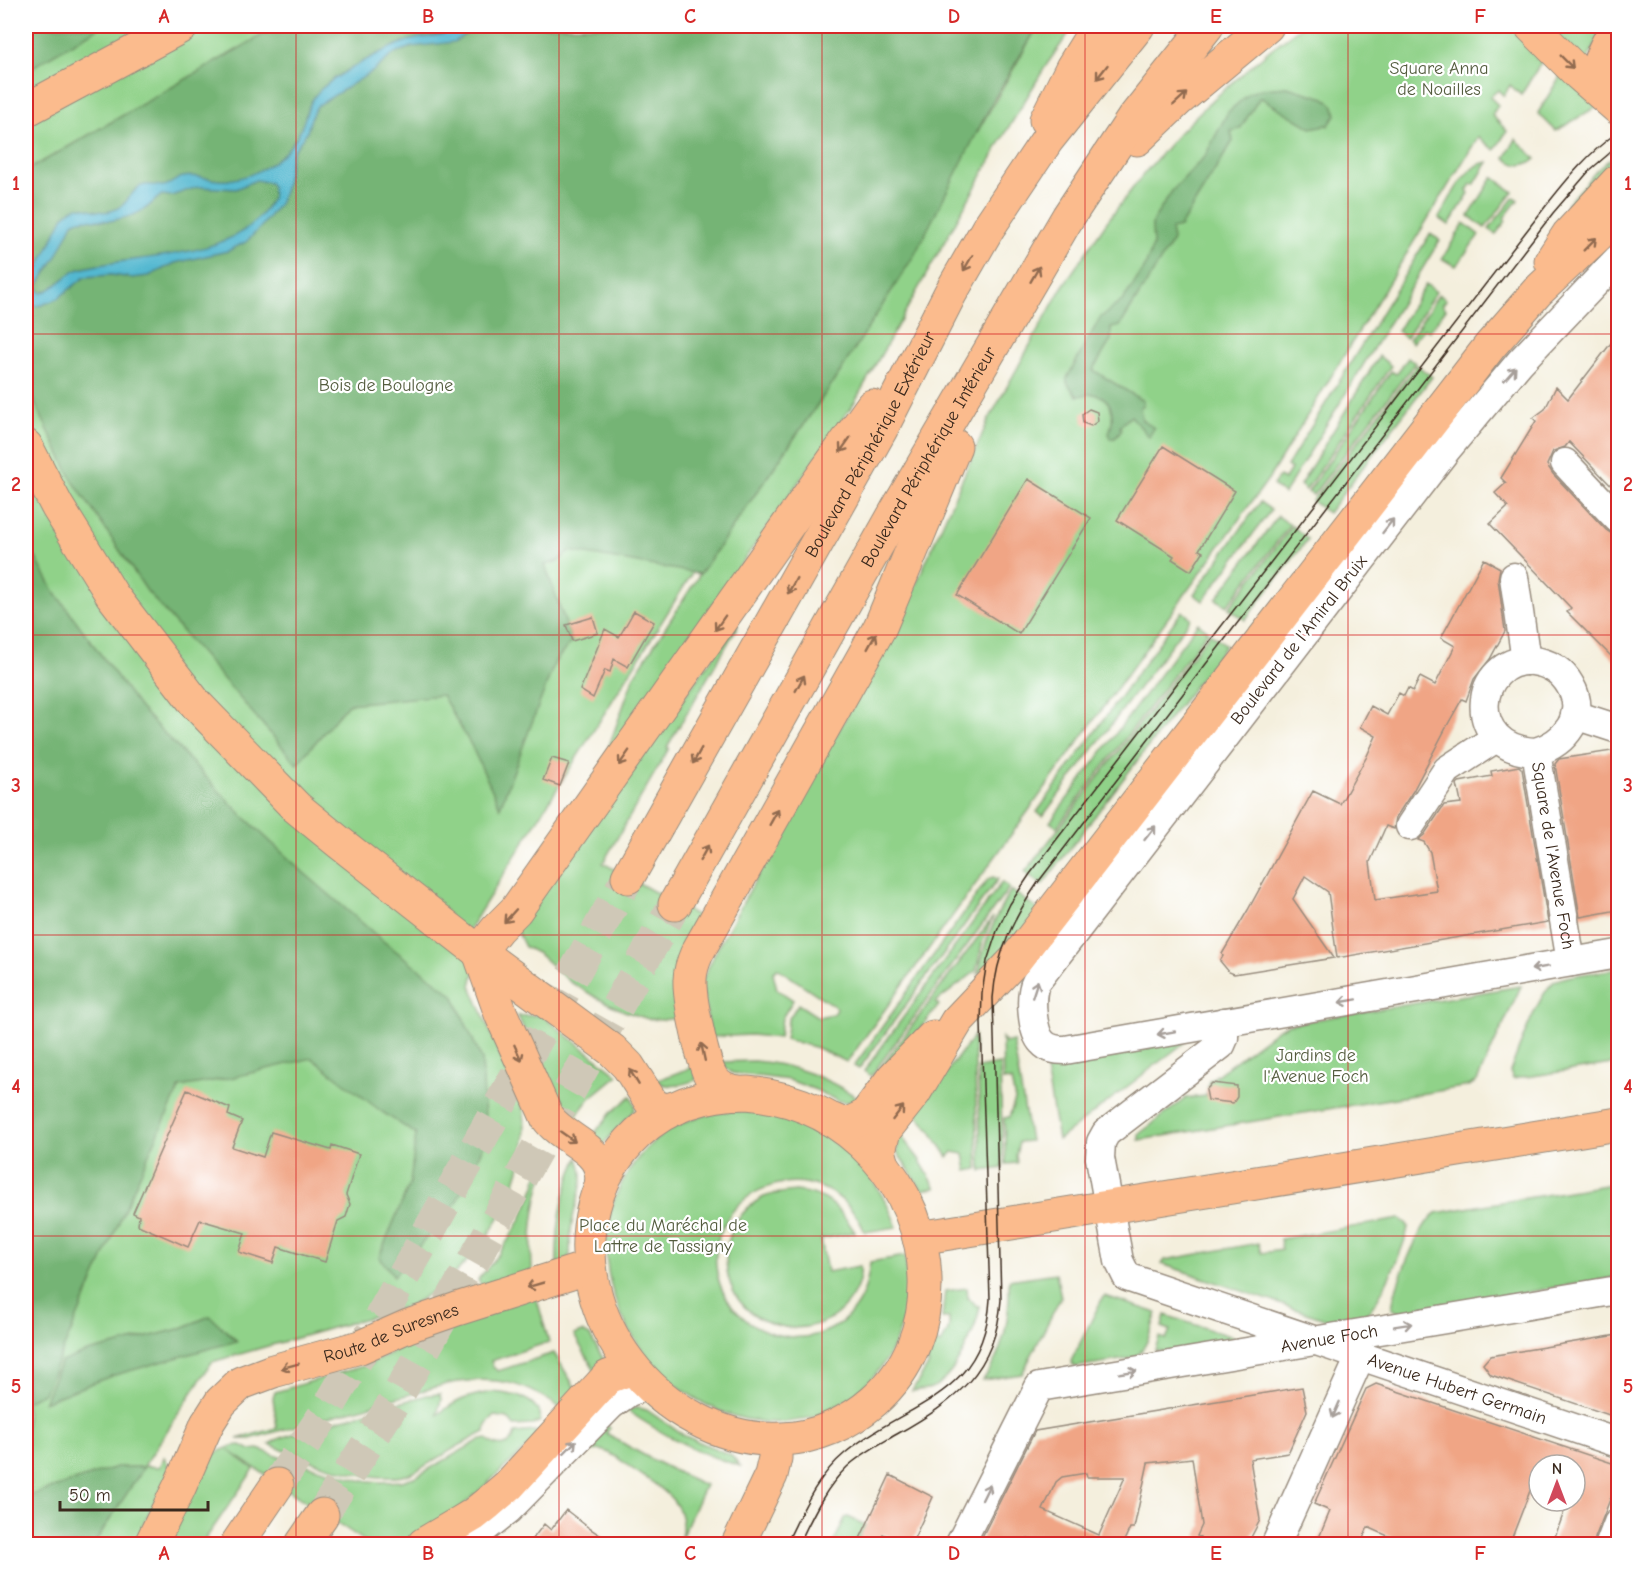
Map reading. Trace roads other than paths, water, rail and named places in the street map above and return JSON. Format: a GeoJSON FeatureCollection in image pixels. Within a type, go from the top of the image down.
{"type":"FeatureCollection","features":[{"type":"Feature","properties":{"kind":"main road"},"geometry":{"type":"LineString","coordinates":[[26,110],[182,26]]}},
{"type":"Feature","properties":{"kind":"main road"},"geometry":{"type":"LineString","coordinates":[[1007,197],[1072,68],[1098,26]]}},
{"type":"Feature","properties":{"kind":"main road","name":"Boulevard Périphérique Extérieur"},"geometry":{"type":"LineString","coordinates":[[628,877],[880,430],[950,294],[1007,197],[1047,140],[1138,26]]}},
{"type":"Feature","properties":{"kind":"main road","name":"Boulevard Périphérique Intérieur"},"geometry":{"type":"LineString","coordinates":[[675,904],[898,508],[1068,217],[1133,118],[1207,26]]}},
{"type":"Feature","properties":{"kind":"main road"},"geometry":{"type":"LineString","coordinates":[[1068,217],[1098,180],[1135,141],[1178,100],[1267,26]]}},
{"type":"Feature","properties":{"kind":"main road"},"geometry":{"type":"LineString","coordinates":[[1530,26],[1579,74],[1614,93]]}},
{"type":"Feature","properties":{"kind":"main road"},"geometry":{"type":"LineString","coordinates":[[1614,93],[1598,80],[1599,62],[1617,26]]}},
{"type":"Feature","properties":{"kind":"main road"},"geometry":{"type":"LineString","coordinates":[[1614,93],[1618,59]]}},
{"type":"Feature","properties":{"kind":"main road","name":"Boulevard de l'Amiral Bruix"},"geometry":{"type":"LineString","coordinates":[[1518,314],[1568,235],[1618,181]]}},
{"type":"Feature","properties":{"kind":"main road","name":"Boulevard de l'Amiral Bruix"},"geometry":{"type":"LineString","coordinates":[[883,1166],[879,1151],[884,1131],[914,1094],[957,1021],[1016,959],[1457,387],[1537,292],[1618,216]]}},
{"type":"Feature","properties":{"kind":"main road"},"geometry":{"type":"LineString","coordinates":[[479,952],[516,910],[950,294]]}},
{"type":"Feature","properties":{"kind":"main road"},"geometry":{"type":"LineString","coordinates":[[479,952],[501,1014],[547,1117],[558,1130],[598,1159],[603,1173],[591,1225],[590,1267],[593,1287],[602,1315],[615,1343],[640,1376],[684,1413],[718,1430],[745,1437],[775,1440],[813,1434],[843,1422],[880,1396],[899,1373],[916,1341],[926,1300],[926,1279],[919,1238],[906,1202],[883,1166],[861,1142],[832,1120],[814,1110],[781,1098],[738,1094],[717,1084],[708,1072],[690,992],[692,966],[880,627],[1006,325]]}},
{"type":"Feature","properties":{"kind":"main road"},"geometry":{"type":"LineString","coordinates":[[26,446],[57,506],[112,595],[196,704],[296,807],[479,952],[618,1055],[628,1066],[653,1105],[664,1110],[676,1108]]}},
{"type":"Feature","properties":{"kind":"main road","name":"Boulevard de l'Amiral Bruix"},"geometry":{"type":"LineString","coordinates":[[832,1120],[842,1124],[865,1116],[913,1057],[976,1000]]}},
{"type":"Feature","properties":{"kind":"main road"},"geometry":{"type":"LineString","coordinates":[[601,1186],[615,1161],[633,1138],[657,1118],[676,1108],[711,1096],[738,1094]]}},
{"type":"Feature","properties":{"kind":"main road"},"geometry":{"type":"LineString","coordinates":[[919,1238],[1618,1124]]}},
{"type":"Feature","properties":{"kind":"main road","name":"Route de Suresnes"},"geometry":{"type":"LineString","coordinates":[[151,1545],[207,1424],[221,1402],[241,1383],[273,1371],[360,1347],[408,1326],[590,1267]]}},
{"type":"Feature","properties":{"kind":"main road"},"geometry":{"type":"LineString","coordinates":[[424,1545],[473,1515],[509,1485],[608,1377],[640,1376]]}},
{"type":"Feature","properties":{"kind":"main road"},"geometry":{"type":"LineString","coordinates":[[738,1545],[771,1475],[775,1458],[775,1440]]}},
{"type":"Feature","properties":{"kind":"main road"},"geometry":{"type":"LineString","coordinates":[[237,1545],[278,1485]]}},
{"type":"Feature","properties":{"kind":"main road"},"geometry":{"type":"LineString","coordinates":[[302,1545],[322,1515]]}},
{"type":"Feature","properties":{"kind":"street","name":"Boulevard de l'Amiral Bruix"},"geometry":{"type":"LineString","coordinates":[[1224,1022],[1065,1050],[1052,1049],[1044,1044],[1037,1033],[1032,991],[1036,982],[1461,432],[1558,321],[1618,259]]}},
{"type":"Feature","properties":{"kind":"street"},"geometry":{"type":"LineString","coordinates":[[1564,463],[1618,519]]}},
{"type":"Feature","properties":{"kind":"street"},"geometry":{"type":"LineString","coordinates":[[1514,577],[1526,661]]}},
{"type":"Feature","properties":{"kind":"street"},"geometry":{"type":"LineString","coordinates":[[1410,826],[1447,770],[1496,738],[1488,726],[1484,712],[1485,697],[1490,684],[1499,672],[1512,664],[1526,661],[1546,664],[1564,676],[1572,688],[1575,715],[1618,729]]}},
{"type":"Feature","properties":{"kind":"street","name":"Square de l'Avenue Foch"},"geometry":{"type":"LineString","coordinates":[[1496,738],[1522,752],[1536,752],[1550,748],[1570,729],[1575,715]]}},
{"type":"Feature","properties":{"kind":"street","name":"Square de l'Avenue Foch"},"geometry":{"type":"LineString","coordinates":[[1536,752],[1571,962]]}},
{"type":"Feature","properties":{"kind":"street"},"geometry":{"type":"LineString","coordinates":[[1110,1207],[1100,1158],[1102,1138],[1221,1045],[1224,1038],[1224,1022],[1618,954]]}},
{"type":"Feature","properties":{"kind":"street","name":"Avenue Hubert Germain"},"geometry":{"type":"LineString","coordinates":[[1110,1207],[1119,1261],[1127,1277],[1618,1443]]}},
{"type":"Feature","properties":{"kind":"street","name":"Avenue Foch"},"geometry":{"type":"LineString","coordinates":[[960,1545],[1039,1387],[1618,1290]]}},
{"type":"Feature","properties":{"kind":"street"},"geometry":{"type":"LineString","coordinates":[[1276,1545],[1360,1357]]}},
{"type":"Feature","properties":{"kind":"street"},"geometry":{"type":"LineString","coordinates":[[465,1545],[509,1509],[611,1405],[629,1392],[640,1376]]}},
{"type":"Feature","properties":{"kind":"street"},"geometry":{"type":"LineString","coordinates":[[1610,1545],[1618,1523]]}},
{"type":"Feature","properties":{"kind":"water"},"geometry":{"type":"Polygon","coordinates":[[[458,26],[472,26],[466,34],[454,42],[412,47],[395,53],[372,72],[317,106],[307,132],[292,153],[285,189],[279,204],[246,242],[228,251],[175,263],[149,276],[85,277],[57,299],[26,308],[26,293],[64,216],[71,210],[82,207],[103,212],[110,211],[121,206],[133,192],[144,185],[166,186],[189,176],[228,180],[262,169],[290,147],[297,137],[313,98],[328,84],[350,69],[390,48],[411,40],[453,30],[458,26]],[[256,180],[236,189],[198,187],[171,196],[162,195],[146,208],[126,217],[109,221],[78,220],[73,223],[57,256],[37,287],[41,293],[47,291],[80,269],[180,253],[228,239],[248,227],[264,211],[273,194],[270,183],[256,180]]]}},
{"type":"Feature","properties":{"kind":"tunnel"},"geometry":{"type":"LineString","coordinates":[[277,1485],[324,1415],[366,1343],[628,877]]}},
{"type":"Feature","properties":{"kind":"tunnel"},"geometry":{"type":"LineString","coordinates":[[322,1515],[393,1404],[675,904]]}},
{"type":"Feature","properties":{"kind":"tram line"},"geometry":{"type":"LineString","coordinates":[[786,1544],[818,1484],[835,1462],[869,1436],[939,1394],[958,1378],[974,1358],[985,1332],[990,1299],[982,993],[987,961],[997,931],[1010,904],[1030,874],[1545,207],[1588,157],[1618,132]]}},
{"type":"Feature","properties":{"kind":"tram line"},"geometry":{"type":"LineString","coordinates":[[799,1544],[814,1513],[839,1475],[865,1453],[918,1422],[954,1396],[969,1382],[991,1347],[1001,1300],[993,998],[1002,951],[1022,908],[1039,881],[1553,213],[1590,170],[1618,146]]}},
{"type":"Feature","properties":{"kind":"park label","name":"Square Anna de Noailles"},"geometry":{"type":"Point","coordinates":[1439,78]}},
{"type":"Feature","properties":{"kind":"park label","name":"Bois de Boulogne"},"geometry":{"type":"Point","coordinates":[386,385]}},
{"type":"Feature","properties":{"kind":"park label","name":"Jardins de l'Avenue Foch"},"geometry":{"type":"Point","coordinates":[1316,1065]}},
{"type":"Feature","properties":{"kind":"park label","name":"Place du Maréchal de Lattre de Tassigny"},"geometry":{"type":"Point","coordinates":[663,1235]}}]}
